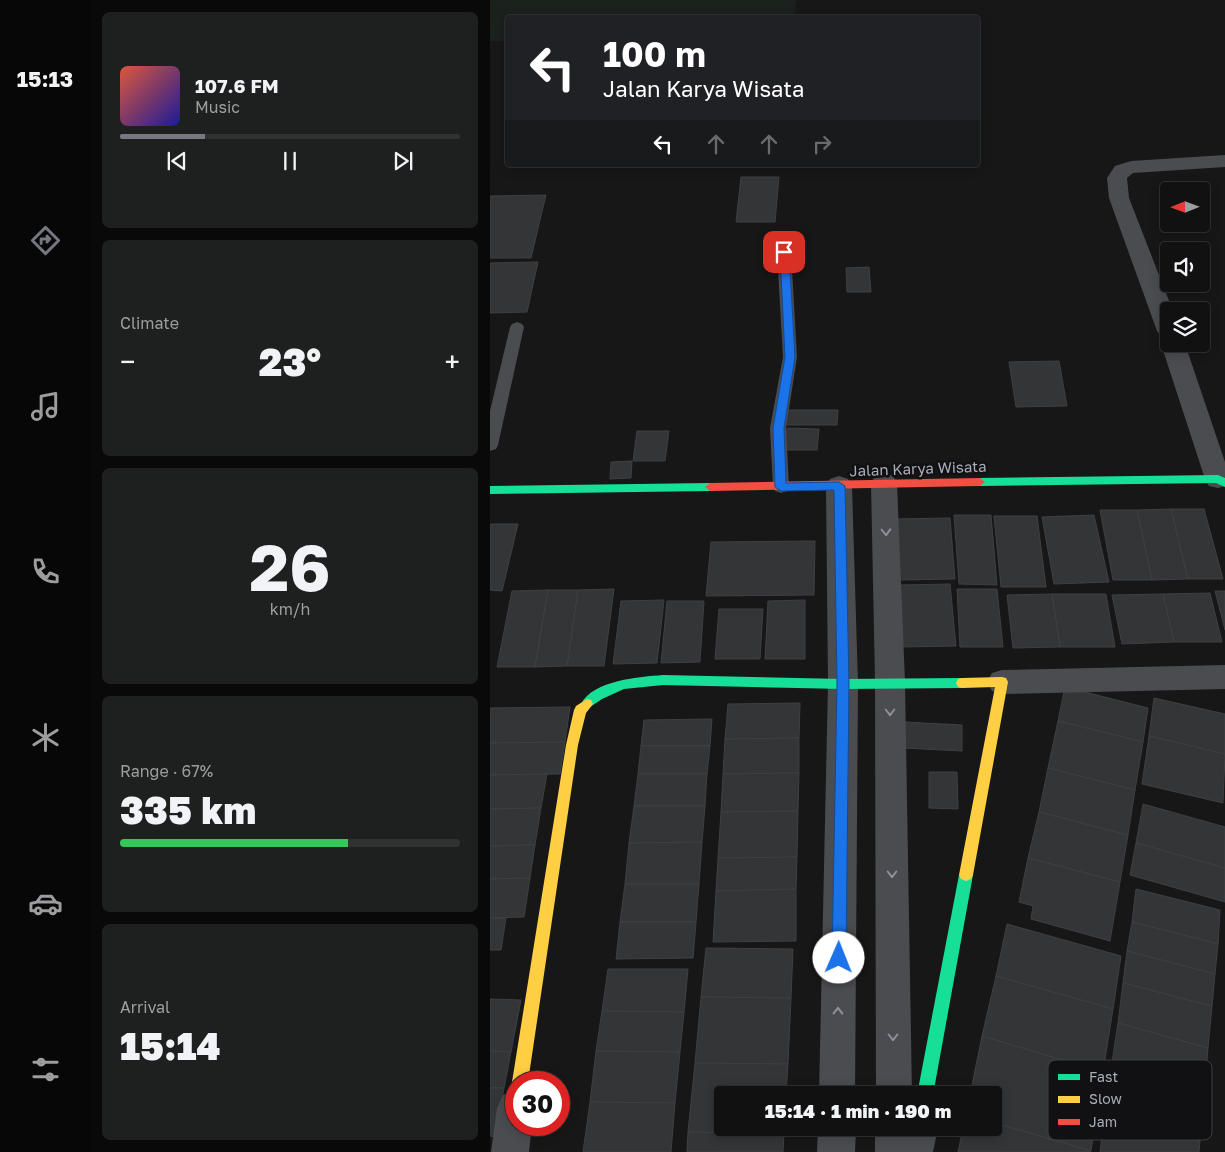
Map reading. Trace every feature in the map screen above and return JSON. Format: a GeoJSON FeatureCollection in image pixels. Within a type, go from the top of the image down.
{"type":"FeatureCollection","features":[{"type":"Feature","properties":{"kind":"street"},"geometry":{"type":"LineString","coordinates":[[1160,307],[1119,198],[1117,178],[1122,170],[1131,167],[1225,161]]}},
{"type":"Feature","properties":{"kind":"street"},"geometry":{"type":"LineString","coordinates":[[1176,352],[1221,481]]}},
{"type":"Feature","properties":{"kind":"street","name":"Jalan Karya Wisata"},"geometry":{"type":"LineString","coordinates":[[490,490],[839,486],[884,483],[1221,481]]}},
{"type":"Feature","properties":{"kind":"street"},"geometry":{"type":"LineString","coordinates":[[884,483],[890,682],[894,1086]]}},
{"type":"Feature","properties":{"kind":"street"},"geometry":{"type":"LineString","coordinates":[[837,1086],[843,684],[839,486]]}},
{"type":"Feature","properties":{"kind":"street"},"geometry":{"type":"LineString","coordinates":[[522,1071],[572,745],[580,710],[598,695],[623,684],[663,680],[843,684],[1225,677]]}},
{"type":"Feature","properties":{"kind":"street"},"geometry":{"type":"LineString","coordinates":[[927,1086],[1002,682]]}},
{"type":"Feature","properties":{"kind":"street"},"geometry":{"type":"LineString","coordinates":[[510,1152],[512,1136]]}},
{"type":"Feature","properties":{"kind":"street"},"geometry":{"type":"LineString","coordinates":[[836,1152],[837,1136]]}},
{"type":"Feature","properties":{"kind":"street"},"geometry":{"type":"LineString","coordinates":[[894,1136],[894,1152]]}},
{"type":"Feature","properties":{"kind":"street"},"geometry":{"type":"LineString","coordinates":[[914,1152],[917,1136]]}},
{"type":"Feature","properties":{"kind":"lane"},"geometry":{"type":"LineString","coordinates":[[781,487],[778,428],[790,357],[784,252]]}},
{"type":"Feature","properties":{"kind":"lane"},"geometry":{"type":"LineString","coordinates":[[490,445],[517,328]]}},
{"type":"Feature","properties":{"kind":"shaded area"},"geometry":{"type":"Polygon","coordinates":[[[490,0],[796,0],[795,15],[505,15],[505,41],[490,41],[490,0]]]}},
{"type":"Feature","properties":{"kind":"building"},"geometry":{"type":"Polygon","coordinates":[[[741,177],[779,177],[775,222],[736,222],[741,177]]]}},
{"type":"Feature","properties":{"kind":"building"},"geometry":{"type":"Polygon","coordinates":[[[546,195],[531,258],[490,258],[490,196],[546,195]]]}},
{"type":"Feature","properties":{"kind":"building"},"geometry":{"type":"Polygon","coordinates":[[[538,262],[527,312],[490,313],[490,263],[538,262]]]}},
{"type":"Feature","properties":{"kind":"building"},"geometry":{"type":"Polygon","coordinates":[[[869,267],[871,292],[847,292],[846,268],[869,267]]]}},
{"type":"Feature","properties":{"kind":"building"},"geometry":{"type":"Polygon","coordinates":[[[1059,361],[1067,406],[1016,407],[1009,362],[1059,361]]]}},
{"type":"Feature","properties":{"kind":"building"},"geometry":{"type":"Polygon","coordinates":[[[782,410],[838,410],[837,425],[781,425],[782,410]]]}},
{"type":"Feature","properties":{"kind":"building"},"geometry":{"type":"Polygon","coordinates":[[[787,428],[819,429],[817,450],[784,450],[787,428]]]}},
{"type":"Feature","properties":{"kind":"building"},"geometry":{"type":"Polygon","coordinates":[[[637,431],[669,431],[665,461],[633,461],[637,431]]]}},
{"type":"Feature","properties":{"kind":"building"},"geometry":{"type":"Polygon","coordinates":[[[632,461],[631,478],[610,479],[611,462],[632,461]]]}},
{"type":"Feature","properties":{"kind":"building"},"geometry":{"type":"Polygon","coordinates":[[[1171,509],[1188,579],[1152,580],[1137,510],[1171,509]]]}},
{"type":"Feature","properties":{"kind":"building"},"geometry":{"type":"Polygon","coordinates":[[[1171,509],[1204,509],[1223,579],[1188,579],[1171,509]]]}},
{"type":"Feature","properties":{"kind":"building"},"geometry":{"type":"Polygon","coordinates":[[[1100,510],[1137,510],[1152,580],[1113,580],[1100,510]]]}},
{"type":"Feature","properties":{"kind":"building"},"geometry":{"type":"Polygon","coordinates":[[[954,515],[991,515],[997,585],[959,584],[954,515]]]}},
{"type":"Feature","properties":{"kind":"building"},"geometry":{"type":"Polygon","coordinates":[[[1094,515],[1109,582],[1054,584],[1042,517],[1094,515]]]}},
{"type":"Feature","properties":{"kind":"building"},"geometry":{"type":"Polygon","coordinates":[[[994,516],[1037,516],[1046,587],[1001,587],[994,516]]]}},
{"type":"Feature","properties":{"kind":"building"},"geometry":{"type":"Polygon","coordinates":[[[950,518],[955,579],[899,580],[895,519],[950,518]]]}},
{"type":"Feature","properties":{"kind":"building"},"geometry":{"type":"Polygon","coordinates":[[[490,524],[518,524],[502,591],[490,590],[490,524]]]}},
{"type":"Feature","properties":{"kind":"building"},"geometry":{"type":"Polygon","coordinates":[[[815,541],[814,595],[706,596],[711,542],[815,541]]]}},
{"type":"Feature","properties":{"kind":"building"},"geometry":{"type":"Polygon","coordinates":[[[950,584],[956,646],[903,647],[900,585],[950,584]]]}},
{"type":"Feature","properties":{"kind":"building"},"geometry":{"type":"Polygon","coordinates":[[[614,589],[604,666],[567,666],[578,590],[614,589]]]}},
{"type":"Feature","properties":{"kind":"building"},"geometry":{"type":"Polygon","coordinates":[[[957,589],[997,589],[1003,647],[960,647],[957,589]]]}},
{"type":"Feature","properties":{"kind":"building"},"geometry":{"type":"Polygon","coordinates":[[[548,590],[535,667],[497,667],[512,591],[548,590]]]}},
{"type":"Feature","properties":{"kind":"building"},"geometry":{"type":"Polygon","coordinates":[[[548,590],[578,590],[567,666],[535,667],[548,590]]]}},
{"type":"Feature","properties":{"kind":"building"},"geometry":{"type":"Polygon","coordinates":[[[1215,591],[1225,591],[1225,630],[1215,591]]]}},
{"type":"Feature","properties":{"kind":"building"},"geometry":{"type":"Polygon","coordinates":[[[1210,593],[1222,642],[1174,642],[1163,594],[1210,593]]]}},
{"type":"Feature","properties":{"kind":"building"},"geometry":{"type":"Polygon","coordinates":[[[1052,594],[1106,594],[1115,647],[1060,647],[1052,594]]]}},
{"type":"Feature","properties":{"kind":"building"},"geometry":{"type":"Polygon","coordinates":[[[1052,594],[1060,647],[1013,648],[1007,595],[1052,594]]]}},
{"type":"Feature","properties":{"kind":"building"},"geometry":{"type":"Polygon","coordinates":[[[1163,594],[1174,642],[1122,644],[1112,595],[1163,594]]]}},
{"type":"Feature","properties":{"kind":"building"},"geometry":{"type":"Polygon","coordinates":[[[664,600],[657,663],[613,664],[621,601],[664,600]]]}},
{"type":"Feature","properties":{"kind":"building"},"geometry":{"type":"Polygon","coordinates":[[[805,600],[805,659],[765,659],[768,601],[805,600]]]}},
{"type":"Feature","properties":{"kind":"building"},"geometry":{"type":"Polygon","coordinates":[[[667,601],[704,601],[700,662],[661,663],[667,601]]]}},
{"type":"Feature","properties":{"kind":"building"},"geometry":{"type":"Polygon","coordinates":[[[719,609],[763,609],[760,659],[715,659],[719,609]]]}},
{"type":"Feature","properties":{"kind":"building"},"geometry":{"type":"Polygon","coordinates":[[[1065,687],[1148,708],[1143,742],[1058,721],[1065,687]]]}},
{"type":"Feature","properties":{"kind":"building"},"geometry":{"type":"Polygon","coordinates":[[[1154,698],[1225,714],[1225,754],[1149,736],[1154,698]]]}},
{"type":"Feature","properties":{"kind":"building"},"geometry":{"type":"Polygon","coordinates":[[[800,703],[799,738],[725,739],[728,704],[800,703]]]}},
{"type":"Feature","properties":{"kind":"building"},"geometry":{"type":"Polygon","coordinates":[[[570,707],[565,742],[490,743],[490,708],[570,707]]]}},
{"type":"Feature","properties":{"kind":"building"},"geometry":{"type":"Polygon","coordinates":[[[712,719],[710,746],[641,746],[644,720],[712,719]]]}},
{"type":"Feature","properties":{"kind":"building"},"geometry":{"type":"Polygon","coordinates":[[[1058,721],[1143,742],[1135,790],[1048,768],[1058,721]]]}},
{"type":"Feature","properties":{"kind":"building"},"geometry":{"type":"Polygon","coordinates":[[[905,722],[962,725],[962,751],[904,748],[905,722]]]}},
{"type":"Feature","properties":{"kind":"building"},"geometry":{"type":"Polygon","coordinates":[[[1149,736],[1225,754],[1223,803],[1142,784],[1149,736]]]}},
{"type":"Feature","properties":{"kind":"building"},"geometry":{"type":"Polygon","coordinates":[[[799,738],[799,773],[723,774],[725,739],[799,738]]]}},
{"type":"Feature","properties":{"kind":"building"},"geometry":{"type":"Polygon","coordinates":[[[565,742],[560,774],[490,775],[490,743],[565,742]]]}},
{"type":"Feature","properties":{"kind":"building"},"geometry":{"type":"Polygon","coordinates":[[[641,746],[710,746],[707,774],[638,774],[641,746]]]}},
{"type":"Feature","properties":{"kind":"building"},"geometry":{"type":"Polygon","coordinates":[[[1048,768],[1135,790],[1128,835],[1039,812],[1048,768]]]}},
{"type":"Feature","properties":{"kind":"building"},"geometry":{"type":"Polygon","coordinates":[[[929,772],[957,772],[958,809],[929,808],[929,772]]]}},
{"type":"Feature","properties":{"kind":"building"},"geometry":{"type":"Polygon","coordinates":[[[799,773],[798,811],[721,812],[723,774],[799,773]]]}},
{"type":"Feature","properties":{"kind":"building"},"geometry":{"type":"Polygon","coordinates":[[[547,774],[541,808],[490,809],[490,775],[547,774]]]}},
{"type":"Feature","properties":{"kind":"building"},"geometry":{"type":"Polygon","coordinates":[[[638,774],[707,774],[705,806],[634,806],[638,774]]]}},
{"type":"Feature","properties":{"kind":"building"},"geometry":{"type":"Polygon","coordinates":[[[1143,804],[1225,827],[1225,868],[1136,843],[1143,804]]]}},
{"type":"Feature","properties":{"kind":"building"},"geometry":{"type":"Polygon","coordinates":[[[634,806],[705,806],[702,842],[629,843],[634,806]]]}},
{"type":"Feature","properties":{"kind":"building"},"geometry":{"type":"Polygon","coordinates":[[[541,808],[535,845],[490,846],[490,809],[541,808]]]}},
{"type":"Feature","properties":{"kind":"building"},"geometry":{"type":"Polygon","coordinates":[[[798,811],[797,857],[718,858],[721,812],[798,811]]]}},
{"type":"Feature","properties":{"kind":"building"},"geometry":{"type":"Polygon","coordinates":[[[1039,812],[1128,835],[1120,882],[1028,858],[1039,812]]]}},
{"type":"Feature","properties":{"kind":"building"},"geometry":{"type":"Polygon","coordinates":[[[702,842],[699,884],[625,884],[629,843],[702,842]]]}},
{"type":"Feature","properties":{"kind":"building"},"geometry":{"type":"Polygon","coordinates":[[[1136,843],[1225,868],[1225,902],[1130,875],[1136,843]]]}},
{"type":"Feature","properties":{"kind":"building"},"geometry":{"type":"Polygon","coordinates":[[[535,845],[530,878],[490,879],[490,846],[535,845]]]}},
{"type":"Feature","properties":{"kind":"building"},"geometry":{"type":"Polygon","coordinates":[[[797,857],[796,889],[716,891],[718,858],[797,857]]]}},
{"type":"Feature","properties":{"kind":"building"},"geometry":{"type":"Polygon","coordinates":[[[1028,858],[1120,882],[1110,941],[1031,919],[1033,906],[1019,902],[1028,858]]]}},
{"type":"Feature","properties":{"kind":"building"},"geometry":{"type":"Polygon","coordinates":[[[530,878],[524,917],[490,918],[490,879],[530,878]]]}},
{"type":"Feature","properties":{"kind":"building"},"geometry":{"type":"Polygon","coordinates":[[[625,884],[699,884],[696,922],[620,922],[625,884]]]}},
{"type":"Feature","properties":{"kind":"building"},"geometry":{"type":"Polygon","coordinates":[[[796,889],[796,941],[713,942],[716,891],[796,889]]]}},
{"type":"Feature","properties":{"kind":"building"},"geometry":{"type":"Polygon","coordinates":[[[1136,889],[1220,910],[1218,944],[1132,922],[1136,889]]]}},
{"type":"Feature","properties":{"kind":"building"},"geometry":{"type":"Polygon","coordinates":[[[490,918],[506,918],[501,950],[490,950],[490,918]]]}},
{"type":"Feature","properties":{"kind":"building"},"geometry":{"type":"Polygon","coordinates":[[[620,922],[696,922],[693,958],[616,959],[620,922]]]}},
{"type":"Feature","properties":{"kind":"building"},"geometry":{"type":"Polygon","coordinates":[[[1132,922],[1218,944],[1215,974],[1127,951],[1132,922]]]}},
{"type":"Feature","properties":{"kind":"building"},"geometry":{"type":"Polygon","coordinates":[[[1007,924],[1121,956],[1113,1009],[996,976],[1007,924]]]}},
{"type":"Feature","properties":{"kind":"building"},"geometry":{"type":"Polygon","coordinates":[[[706,948],[793,949],[791,998],[701,997],[706,948]]]}},
{"type":"Feature","properties":{"kind":"building"},"geometry":{"type":"Polygon","coordinates":[[[1127,951],[1215,974],[1212,1006],[1123,983],[1127,951]]]}},
{"type":"Feature","properties":{"kind":"building"},"geometry":{"type":"Polygon","coordinates":[[[608,969],[688,969],[684,1012],[602,1011],[608,969]]]}},
{"type":"Feature","properties":{"kind":"building"},"geometry":{"type":"Polygon","coordinates":[[[996,976],[1113,1009],[1105,1060],[1063,1060],[982,1036],[996,976]]]}},
{"type":"Feature","properties":{"kind":"building"},"geometry":{"type":"Polygon","coordinates":[[[1123,983],[1212,1006],[1208,1048],[1118,1023],[1123,983]]]}},
{"type":"Feature","properties":{"kind":"building"},"geometry":{"type":"Polygon","coordinates":[[[701,997],[791,998],[788,1064],[695,1063],[701,997]]]}},
{"type":"Feature","properties":{"kind":"building"},"geometry":{"type":"Polygon","coordinates":[[[490,999],[521,1000],[511,1052],[490,1051],[490,999]]]}},
{"type":"Feature","properties":{"kind":"building"},"geometry":{"type":"Polygon","coordinates":[[[602,1011],[684,1012],[680,1052],[596,1051],[602,1011]]]}},
{"type":"Feature","properties":{"kind":"building"},"geometry":{"type":"Polygon","coordinates":[[[1118,1023],[1208,1048],[1207,1060],[1112,1060],[1118,1023]]]}},
{"type":"Feature","properties":{"kind":"building"},"geometry":{"type":"Polygon","coordinates":[[[982,1036],[1063,1060],[1048,1060],[1048,1138],[1002,1125],[1002,1086],[972,1086],[982,1036]]]}},
{"type":"Feature","properties":{"kind":"building"},"geometry":{"type":"Polygon","coordinates":[[[490,1051],[511,1052],[507,1071],[505,1071],[504,1088],[490,1088],[490,1051]]]}},
{"type":"Feature","properties":{"kind":"building"},"geometry":{"type":"Polygon","coordinates":[[[596,1051],[680,1052],[675,1103],[590,1102],[596,1051]]]}},
{"type":"Feature","properties":{"kind":"building"},"geometry":{"type":"Polygon","coordinates":[[[695,1063],[788,1064],[787,1086],[714,1086],[714,1133],[688,1132],[695,1063]]]}},
{"type":"Feature","properties":{"kind":"building"},"geometry":{"type":"Polygon","coordinates":[[[490,1088],[504,1088],[495,1137],[490,1136],[490,1088]]]}},
{"type":"Feature","properties":{"kind":"building"},"geometry":{"type":"Polygon","coordinates":[[[590,1102],[675,1103],[671,1152],[583,1152],[590,1102]]]}},
{"type":"Feature","properties":{"kind":"building"},"geometry":{"type":"Polygon","coordinates":[[[1002,1125],[1048,1138],[1048,1140],[1091,1151],[1090,1152],[958,1152],[961,1136],[1002,1136],[1002,1125]]]}},
{"type":"Feature","properties":{"kind":"building"},"geometry":{"type":"Polygon","coordinates":[[[688,1132],[714,1133],[714,1136],[784,1136],[783,1152],[687,1152],[688,1132]]]}},
{"type":"Feature","properties":{"kind":"building"},"geometry":{"type":"Polygon","coordinates":[[[1053,1140],[1093,1140],[1091,1151],[1053,1140]]]}},
{"type":"Feature","properties":{"kind":"building"},"geometry":{"type":"Polygon","coordinates":[[[1102,1140],[1200,1141],[1199,1152],[1100,1152],[1102,1140]]]}},
{"type":"Feature","properties":{"kind":"traffic: fast"},"geometry":{"type":"LineString","coordinates":[[980,482],[1218,479],[1225,483]]}},
{"type":"Feature","properties":{"kind":"traffic: fast"},"geometry":{"type":"LineString","coordinates":[[490,490],[710,487]]}},
{"type":"Feature","properties":{"kind":"traffic: fast"},"geometry":{"type":"LineString","coordinates":[[587,704],[598,695],[623,684],[663,680],[843,684],[962,683]]}},
{"type":"Feature","properties":{"kind":"traffic: fast"},"geometry":{"type":"LineString","coordinates":[[927,1086],[966,875]]}},
{"type":"Feature","properties":{"kind":"traffic: slow"},"geometry":{"type":"LineString","coordinates":[[962,683],[1002,682],[966,875]]}},
{"type":"Feature","properties":{"kind":"traffic: slow"},"geometry":{"type":"LineString","coordinates":[[522,1071],[572,745],[580,710],[587,704]]}},
{"type":"Feature","properties":{"kind":"traffic: jam"},"geometry":{"type":"LineString","coordinates":[[710,487],[980,482]]}},
{"type":"Feature","properties":{"kind":"route"},"geometry":{"type":"LineString","coordinates":[[784,252],[790,357],[778,428],[781,487],[839,486],[843,684],[839,958]]}}]}
